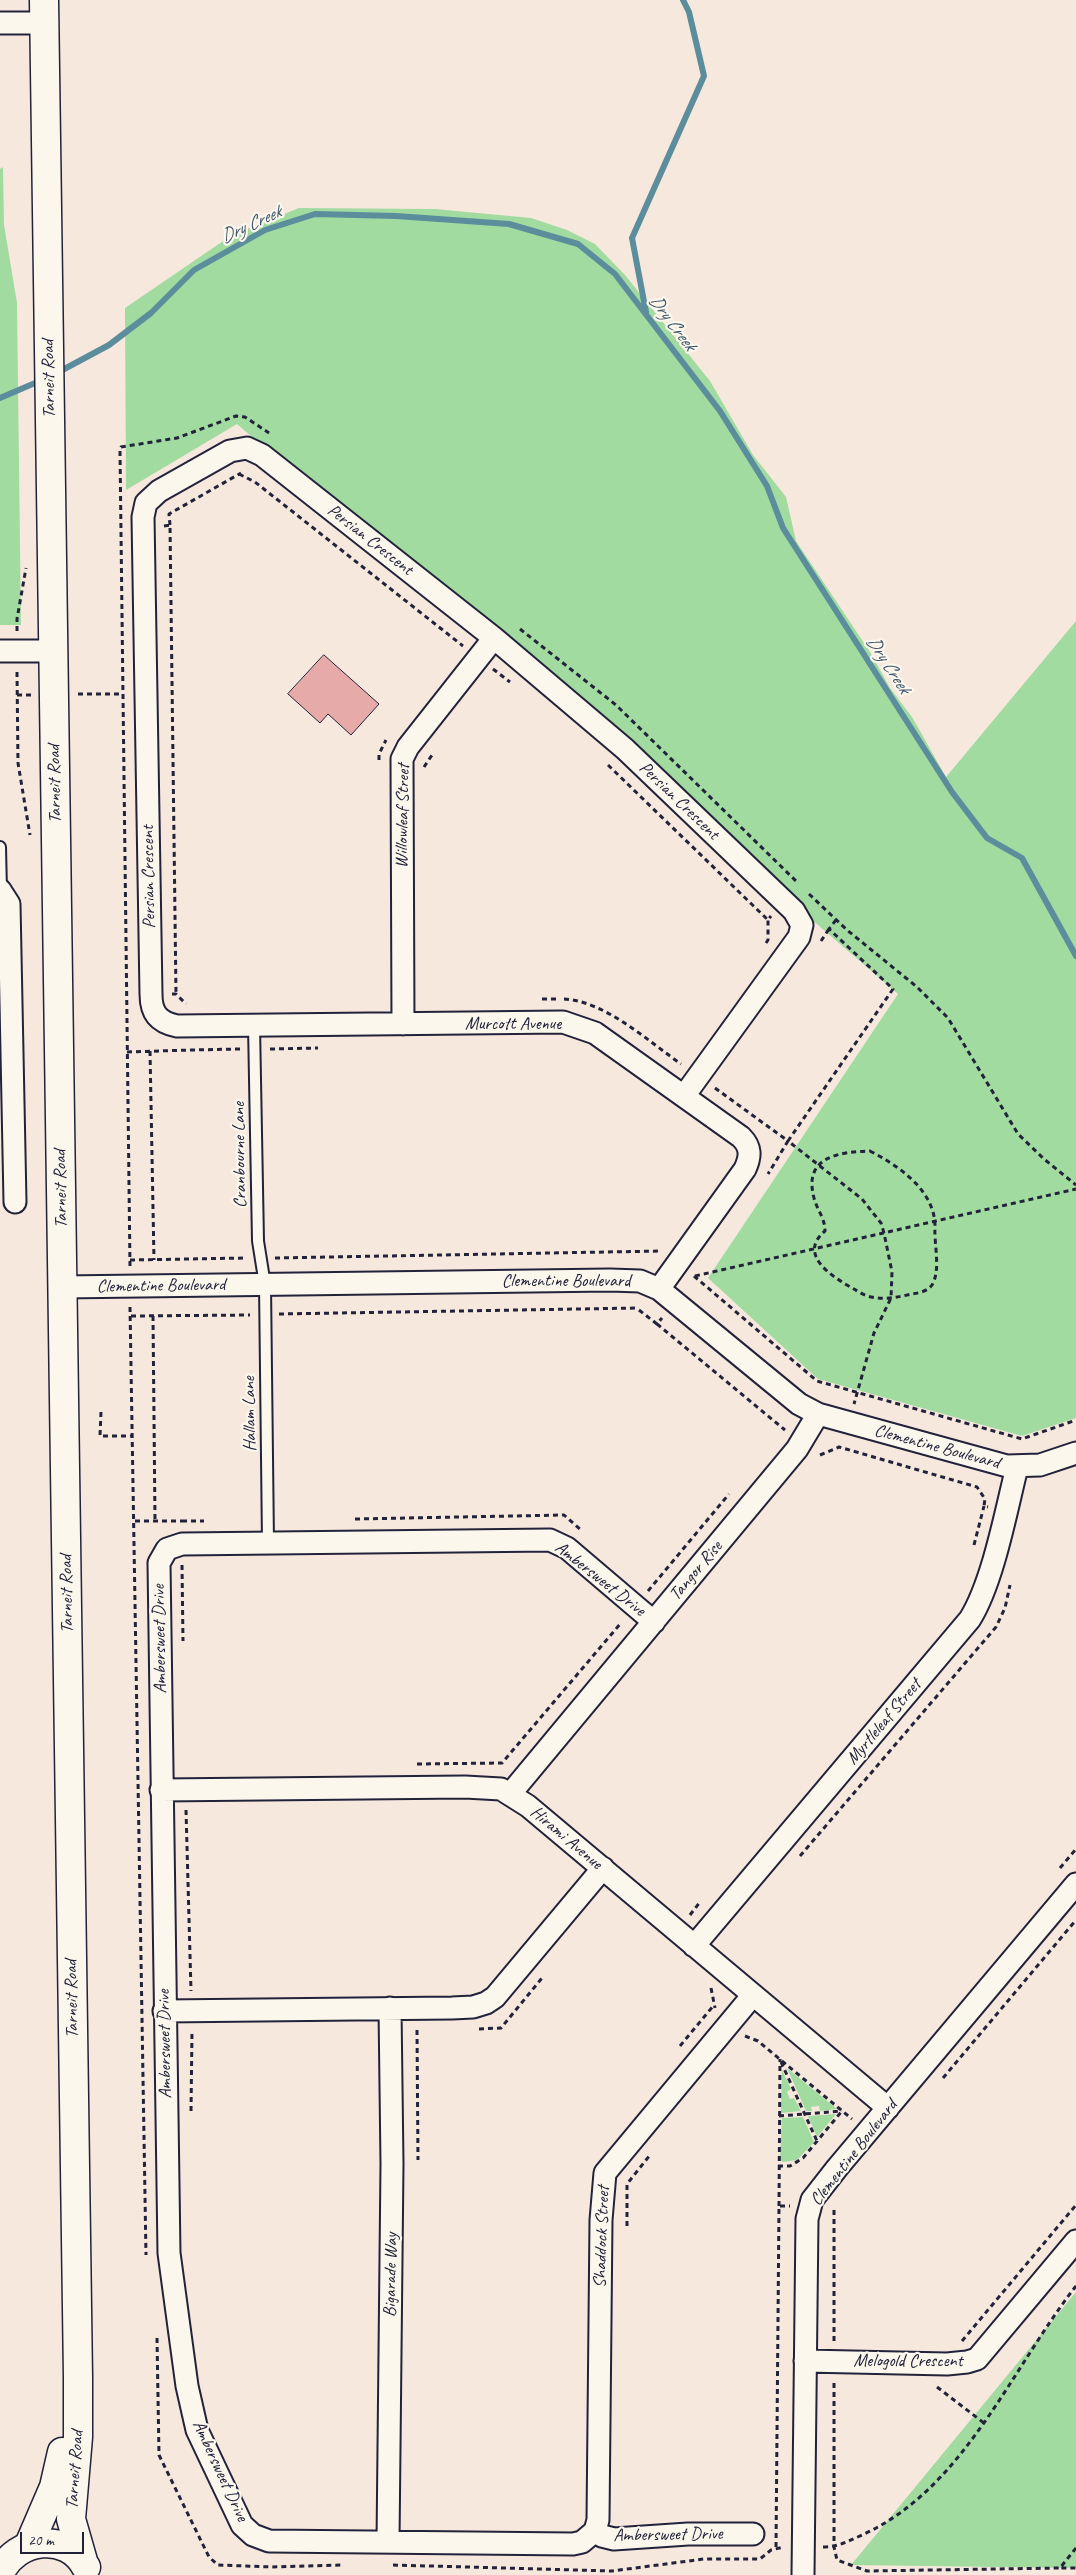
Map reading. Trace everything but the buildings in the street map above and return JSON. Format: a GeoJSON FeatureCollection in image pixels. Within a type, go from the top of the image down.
{"type":"FeatureCollection","features":[{"type":"Feature","properties":{"kind":"street"},"geometry":{"type":"LineString","coordinates":[[0,23],[44,12]]}},
{"type":"Feature","properties":{"kind":"street","name":"Tarneit Road"},"geometry":{"type":"LineString","coordinates":[[44,12],[78,2377],[78,2437],[71,2519],[87,2568]]}},
{"type":"Feature","properties":{"kind":"street","name":"Persian Crescent"},"geometry":{"type":"LineString","coordinates":[[158,1019],[154,1013],[151,994],[143,527],[146,503],[159,492],[230,451],[246,448],[262,455],[494,638],[625,749],[800,918],[802,925],[799,937],[684,1096]]}},
{"type":"Feature","properties":{"kind":"street","name":"Willowleaf Street"},"geometry":{"type":"LineString","coordinates":[[403,1024],[400,774],[402,759],[408,747],[494,638]]}},
{"type":"Feature","properties":{"kind":"street"},"geometry":{"type":"LineString","coordinates":[[9,651],[53,651]]}},
{"type":"Feature","properties":{"kind":"street"},"geometry":{"type":"LineString","coordinates":[[1,891],[9,904],[15,1202]]}},
{"type":"Feature","properties":{"kind":"street","name":"Murcott Avenue"},"geometry":{"type":"LineString","coordinates":[[158,1019],[178,1026],[563,1022],[572,1024],[595,1033],[747,1143],[749,1161],[745,1169]]}},
{"type":"Feature","properties":{"kind":"street"},"geometry":{"type":"LineString","coordinates":[[666,1295],[677,1263],[745,1169]]}},
{"type":"Feature","properties":{"kind":"street","name":"Clementine Boulevard"},"geometry":{"type":"LineString","coordinates":[[62,1288],[265,1284],[636,1281],[666,1295],[799,1404],[818,1414],[991,1462],[1017,1467],[1040,1465],[1076,1453]]}},
{"type":"Feature","properties":{"kind":"street","name":"Tangor Rise"},"geometry":{"type":"LineString","coordinates":[[511,1793],[802,1443],[818,1414]]}},
{"type":"Feature","properties":{"kind":"street","name":"Myrtleleaf Street"},"geometry":{"type":"LineString","coordinates":[[694,1946],[970,1619],[985,1587],[1017,1467]]}},
{"type":"Feature","properties":{"kind":"street","name":"Ambersweet Drive"},"geometry":{"type":"LineString","coordinates":[[654,1622],[567,1548],[558,1542],[550,1540],[182,1544],[167,1549],[160,1558],[164,2011],[170,2253],[187,2386],[197,2430],[242,2525],[253,2535],[269,2541],[573,2544],[582,2542],[595,2532],[614,2539],[671,2535],[752,2534]]}},
{"type":"Feature","properties":{"kind":"street","name":"Hirami Avenue"},"geometry":{"type":"LineString","coordinates":[[162,1790],[465,1787],[501,1789],[511,1793],[888,2108]]}},
{"type":"Feature","properties":{"kind":"street"},"geometry":{"type":"LineString","coordinates":[[164,2011],[472,2007],[486,2003],[495,1997],[603,1868]]}},
{"type":"Feature","properties":{"kind":"street","name":"Clementine Boulevard"},"geometry":{"type":"LineString","coordinates":[[803,2575],[809,2207],[818,2191],[1076,1884]]}},
{"type":"Feature","properties":{"kind":"street","name":"Shaddock Street"},"geometry":{"type":"LineString","coordinates":[[595,2532],[598,2520],[601,2220],[605,2173],[753,1995]]}},
{"type":"Feature","properties":{"kind":"street","name":"Bigarade Way"},"geometry":{"type":"LineString","coordinates":[[388,2542],[392,2164],[390,2008]]}},
{"type":"Feature","properties":{"kind":"street","name":"Melogold Crescent"},"geometry":{"type":"LineString","coordinates":[[805,2361],[948,2364],[977,2359],[1076,2241]]}},
{"type":"Feature","properties":{"kind":"street","name":"Tarneit Road"},"geometry":{"type":"LineString","coordinates":[[11,2557],[54,2487],[78,2377]]}},
{"type":"Feature","properties":{"kind":"street"},"geometry":{"type":"LineString","coordinates":[[11,2557],[44,2542],[58,2544],[72,2551],[87,2568]]}},
{"type":"Feature","properties":{"kind":"lane"},"geometry":{"type":"LineString","coordinates":[[0,847],[1,891]]}},
{"type":"Feature","properties":{"kind":"lane","name":"Cranbourne Lane"},"geometry":{"type":"LineString","coordinates":[[254,1025],[258,1242],[265,1284]]}},
{"type":"Feature","properties":{"kind":"lane","name":"Hallam Lane"},"geometry":{"type":"LineString","coordinates":[[265,1284],[268,1543]]}},
{"type":"Feature","properties":{"kind":"path"},"geometry":{"type":"LineString","coordinates":[[146,2257],[119,527],[121,447],[177,438],[236,416],[245,417],[271,435]]}},
{"type":"Feature","properties":{"kind":"path"},"geometry":{"type":"LineString","coordinates":[[240,474],[256,482],[511,683]]}},
{"type":"Feature","properties":{"kind":"path"},"geometry":{"type":"LineString","coordinates":[[119,527],[170,525],[176,994],[187,1006]]}},
{"type":"Feature","properties":{"kind":"path"},"geometry":{"type":"LineString","coordinates":[[27,562],[9,651],[18,763],[31,843]]}},
{"type":"Feature","properties":{"kind":"path"},"geometry":{"type":"LineString","coordinates":[[512,624],[616,705],[798,883],[768,920],[601,758]]}},
{"type":"Feature","properties":{"kind":"path"},"geometry":{"type":"LineString","coordinates":[[490,679],[513,655],[527,635]]}},
{"type":"Feature","properties":{"kind":"path"},"geometry":{"type":"LineString","coordinates":[[423,768],[438,746]]}},
{"type":"Feature","properties":{"kind":"path"},"geometry":{"type":"LineString","coordinates":[[804,889],[836,920],[917,987],[948,1018],[1018,1134],[1044,1160],[1076,1185]]}},
{"type":"Feature","properties":{"kind":"path"},"geometry":{"type":"LineString","coordinates":[[820,943],[836,920]]}},
{"type":"Feature","properties":{"kind":"path"},"geometry":{"type":"LineString","coordinates":[[745,1169],[765,1179],[788,1141],[893,989],[829,929]]}},
{"type":"Feature","properties":{"kind":"path"},"geometry":{"type":"LineString","coordinates":[[151,994],[176,994]]}},
{"type":"Feature","properties":{"kind":"path"},"geometry":{"type":"LineString","coordinates":[[533,999],[578,1000],[598,1006],[818,1164],[862,1199],[881,1224],[892,1272],[890,1299],[874,1333],[841,1448]]}},
{"type":"Feature","properties":{"kind":"path"},"geometry":{"type":"LineString","coordinates":[[190,1050],[321,1048]]}},
{"type":"Feature","properties":{"kind":"path"},"geometry":{"type":"LineString","coordinates":[[150,1051],[154,1260]]}},
{"type":"Feature","properties":{"kind":"path"},"geometry":{"type":"LineString","coordinates":[[701,1108],[722,1081]]}},
{"type":"Feature","properties":{"kind":"path"},"geometry":{"type":"LineString","coordinates":[[870,1151],[885,1159],[913,1180],[925,1194],[935,1222],[936,1270],[932,1285],[926,1291],[890,1299],[869,1297],[831,1276],[821,1267],[816,1249],[818,1237],[825,1231],[825,1225],[814,1200],[812,1188],[813,1173],[818,1164],[830,1157],[851,1152],[870,1151]]}},
{"type":"Feature","properties":{"kind":"path"},"geometry":{"type":"LineString","coordinates":[[657,1324],[666,1295],[695,1276],[1076,1189]]}},
{"type":"Feature","properties":{"kind":"path"},"geometry":{"type":"LineString","coordinates":[[635,1251],[639,1310]]}},
{"type":"Feature","properties":{"kind":"path"},"geometry":{"type":"LineString","coordinates":[[130,1260],[661,1251],[695,1276],[817,1381],[1022,1439],[1076,1420]]}},
{"type":"Feature","properties":{"kind":"path"},"geometry":{"type":"LineString","coordinates":[[695,1276],[700,1268]]}},
{"type":"Feature","properties":{"kind":"path"},"geometry":{"type":"LineString","coordinates":[[130,1316],[639,1310],[784,1429],[820,1455]]}},
{"type":"Feature","properties":{"kind":"path"},"geometry":{"type":"LineString","coordinates":[[153,1316],[155,1520]]}},
{"type":"Feature","properties":{"kind":"path"},"geometry":{"type":"LineString","coordinates":[[101,1412],[100,1436],[132,1436]]}},
{"type":"Feature","properties":{"kind":"path"},"geometry":{"type":"LineString","coordinates":[[778,1436],[784,1429]]}},
{"type":"Feature","properties":{"kind":"path"},"geometry":{"type":"LineString","coordinates":[[814,1463],[820,1455],[841,1448],[977,1487],[985,1499],[972,1554]]}},
{"type":"Feature","properties":{"kind":"path"},"geometry":{"type":"LineString","coordinates":[[413,1764],[502,1763],[733,1490]]}},
{"type":"Feature","properties":{"kind":"path"},"geometry":{"type":"LineString","coordinates":[[984,1506],[1005,1513]]}},
{"type":"Feature","properties":{"kind":"path"},"geometry":{"type":"LineString","coordinates":[[347,1519],[564,1516],[586,1534]]}},
{"type":"Feature","properties":{"kind":"path"},"geometry":{"type":"LineString","coordinates":[[182,1521],[210,1520]]}},
{"type":"Feature","properties":{"kind":"path"},"geometry":{"type":"LineString","coordinates":[[182,1566],[192,1566]]}},
{"type":"Feature","properties":{"kind":"path"},"geometry":{"type":"LineString","coordinates":[[797,1860],[996,1627],[1005,1608],[1011,1581]]}},
{"type":"Feature","properties":{"kind":"path"},"geometry":{"type":"LineString","coordinates":[[643,1582],[669,1604]]}},
{"type":"Feature","properties":{"kind":"path"},"geometry":{"type":"LineString","coordinates":[[614,1617],[621,1623]]}},
{"type":"Feature","properties":{"kind":"path"},"geometry":{"type":"LineString","coordinates":[[138,1813],[196,1812]]}},
{"type":"Feature","properties":{"kind":"path"},"geometry":{"type":"LineString","coordinates":[[676,1931],[704,1898]]}},
{"type":"Feature","properties":{"kind":"path"},"geometry":{"type":"LineString","coordinates":[[942,2079],[1076,1920]]}},
{"type":"Feature","properties":{"kind":"path"},"geometry":{"type":"LineString","coordinates":[[704,1982],[712,1988],[716,2010],[746,2038],[758,2041],[867,2133]]}},
{"type":"Feature","properties":{"kind":"path"},"geometry":{"type":"LineString","coordinates":[[191,1988],[201,1988]]}},
{"type":"Feature","properties":{"kind":"path"},"geometry":{"type":"LineString","coordinates":[[417,2030],[418,2160]]}},
{"type":"Feature","properties":{"kind":"path"},"geometry":{"type":"LineString","coordinates":[[780,2059],[817,2141]]}},
{"type":"Feature","properties":{"kind":"path"},"geometry":{"type":"LineString","coordinates":[[776,2547],[780,2059]]}},
{"type":"Feature","properties":{"kind":"path"},"geometry":{"type":"LineString","coordinates":[[779,2116],[842,2111]]}},
{"type":"Feature","properties":{"kind":"path"},"geometry":{"type":"LineString","coordinates":[[778,2166],[797,2163],[842,2111]]}},
{"type":"Feature","properties":{"kind":"path"},"geometry":{"type":"LineString","coordinates":[[627,2226],[626,2184],[652,2153]]}},
{"type":"Feature","properties":{"kind":"path"},"geometry":{"type":"LineString","coordinates":[[960,2342],[1076,2204]]}},
{"type":"Feature","properties":{"kind":"path"},"geometry":{"type":"LineString","coordinates":[[779,2206],[835,2206],[834,2547],[837,2560],[867,2571],[1076,2568]]}},
{"type":"Feature","properties":{"kind":"path"},"geometry":{"type":"LineString","coordinates":[[387,2565],[612,2570],[704,2559],[760,2559],[776,2547],[834,2547],[876,2529],[916,2500],[948,2468],[984,2423],[1076,2286]]}},
{"type":"Feature","properties":{"kind":"path"},"geometry":{"type":"LineString","coordinates":[[157,2333],[159,2455],[209,2557],[218,2564],[227,2565],[272,2567],[350,2565]]}},
{"type":"Feature","properties":{"kind":"path"},"geometry":{"type":"LineString","coordinates":[[834,2338],[844,2339]]}},
{"type":"Feature","properties":{"kind":"path"},"geometry":{"type":"LineString","coordinates":[[834,2383],[843,2383]]}},
{"type":"Feature","properties":{"kind":"path"},"geometry":{"type":"LineString","coordinates":[[930,2387],[939,2387],[984,2423]]}},
{"type":"Feature","properties":{"kind":"path"},"geometry":{"type":"LineString","coordinates":[[1060,2568],[1076,2548]]}},
{"type":"Feature","properties":{"kind":"green space"},"geometry":{"type":"Polygon","coordinates":[[[3,167],[4,225],[17,303],[21,625],[0,625],[0,169],[3,167]]]}},
{"type":"Feature","properties":{"kind":"green space"},"geometry":{"type":"Polygon","coordinates":[[[299,208],[435,209],[531,218],[567,230],[595,244],[625,275],[710,381],[753,455],[786,497],[796,541],[870,652],[890,688],[912,717],[946,777],[1076,621],[1076,1418],[1022,1436],[818,1379],[708,1278],[898,994],[237,424],[126,490],[125,308],[232,235],[299,208]]]}},
{"type":"Feature","properties":{"kind":"green space"},"geometry":{"type":"Polygon","coordinates":[[[787,2068],[837,2109],[820,2111],[819,2106],[811,2107],[812,2111],[806,2111],[787,2068]]]}},
{"type":"Feature","properties":{"kind":"green space"},"geometry":{"type":"Polygon","coordinates":[[[782,2070],[791,2089],[787,2092],[790,2099],[794,2098],[801,2111],[781,2113],[782,2070]]]}},
{"type":"Feature","properties":{"kind":"green space"},"geometry":{"type":"Polygon","coordinates":[[[836,2114],[817,2137],[808,2116],[836,2114]]]}},
{"type":"Feature","properties":{"kind":"green space"},"geometry":{"type":"Polygon","coordinates":[[[803,2117],[814,2142],[797,2160],[783,2162],[780,2160],[782,2118],[803,2117]]]}},
{"type":"Feature","properties":{"kind":"green space"},"geometry":{"type":"Polygon","coordinates":[[[1076,2292],[1076,2568],[851,2565],[1076,2292]]]}},
{"type":"Feature","properties":{"kind":"waterway"},"geometry":{"type":"LineString","coordinates":[[646,312],[632,238],[704,76],[689,12],[683,0]]}},
{"type":"Feature","properties":{"kind":"waterway","name":"Dry Creek"},"geometry":{"type":"LineString","coordinates":[[55,374],[109,345],[151,313],[194,270],[265,230],[315,214],[396,216],[509,224],[578,244],[615,274],[720,411],[767,486],[783,528],[952,792],[987,838],[1022,858],[1076,956]]}},
{"type":"Feature","properties":{"kind":"waterway","name":"Dry Creek"},"geometry":{"type":"LineString","coordinates":[[0,398],[42,380]]}}]}
